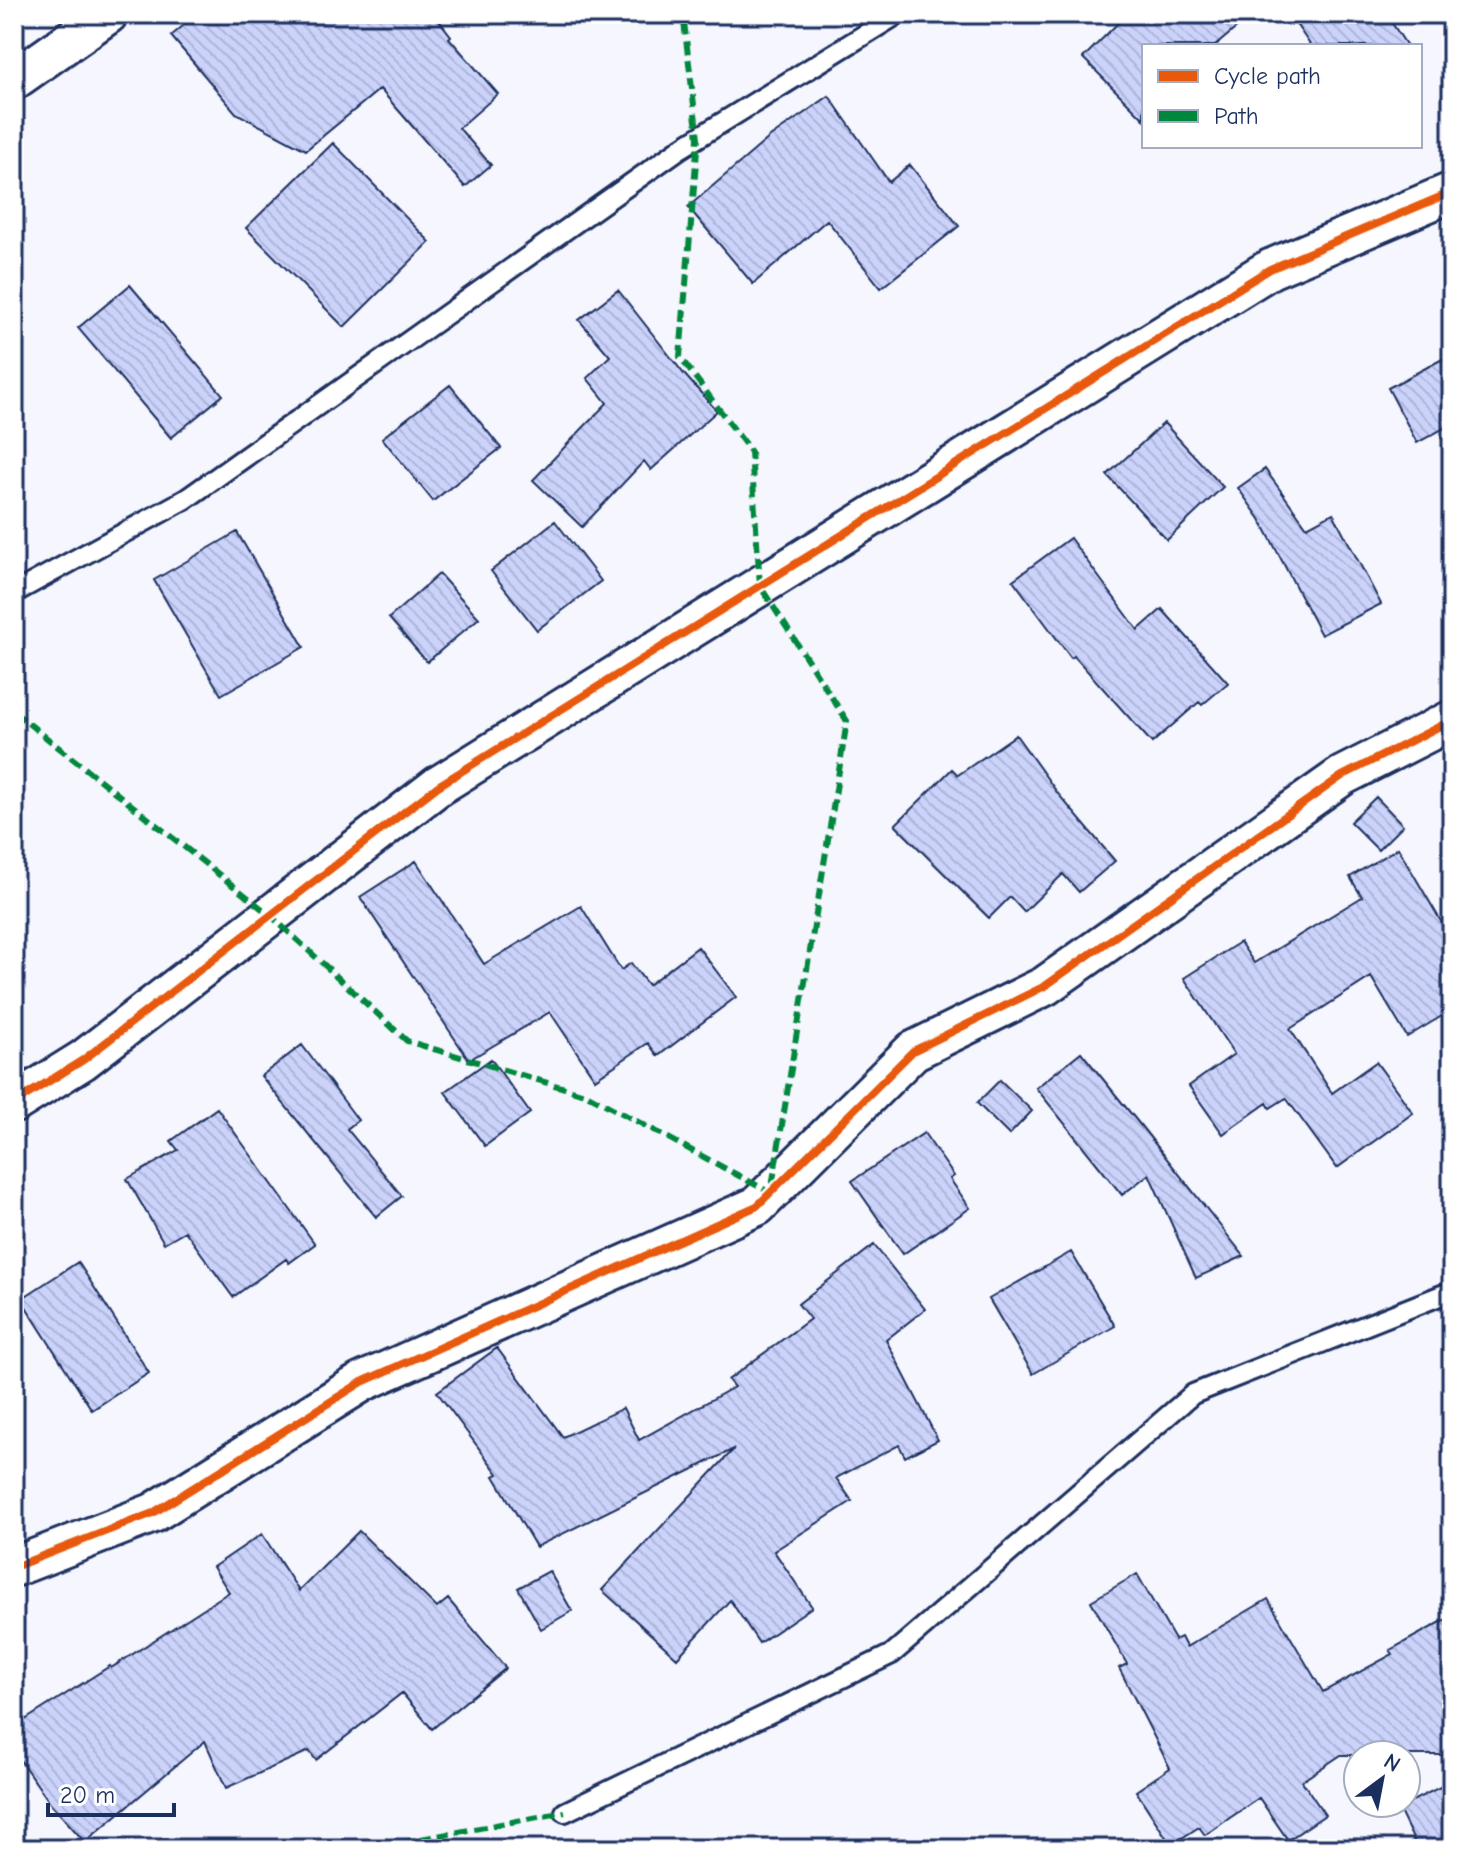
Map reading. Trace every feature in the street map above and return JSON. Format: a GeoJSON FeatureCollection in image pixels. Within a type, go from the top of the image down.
{"type":"FeatureCollection","features":[{"type":"Feature","properties":{"kind":"street"},"geometry":{"type":"LineString","coordinates":[[14,80],[108,14]]}},
{"type":"Feature","properties":{"kind":"street"},"geometry":{"type":"LineString","coordinates":[[14,1103],[83,1060],[438,786],[1270,269],[1452,192]]}},
{"type":"Feature","properties":{"kind":"street"},"geometry":{"type":"LineString","coordinates":[[14,1567],[153,1513],[362,1382],[757,1206],[913,1051],[1045,986],[1342,776],[1452,720]]}},
{"type":"Feature","properties":{"kind":"lane"},"geometry":{"type":"LineString","coordinates":[[14,593],[186,499],[681,148],[898,14]]}},
{"type":"Feature","properties":{"kind":"lane"},"geometry":{"type":"LineString","coordinates":[[565,1812],[892,1654],[1193,1394],[1452,1291]]}},
{"type":"Feature","properties":{"kind":"building"},"geometry":{"type":"Polygon","coordinates":[[[197,14],[434,14],[451,36],[449,38],[498,94],[459,128],[491,165],[465,187],[380,89],[306,150],[236,113],[171,36],[197,14]]]}},
{"type":"Feature","properties":{"kind":"building"},"geometry":{"type":"Polygon","coordinates":[[[1127,14],[1253,14],[1217,44],[1142,44],[1142,117],[1083,58],[1127,14]]]}},
{"type":"Feature","properties":{"kind":"building"},"geometry":{"type":"Polygon","coordinates":[[[1289,14],[1386,14],[1406,44],[1310,44],[1289,14]]]}},
{"type":"Feature","properties":{"kind":"building"},"geometry":{"type":"Polygon","coordinates":[[[829,96],[889,182],[910,165],[959,226],[881,288],[827,220],[753,284],[688,207],[770,137],[829,96]]]}},
{"type":"Feature","properties":{"kind":"building"},"geometry":{"type":"Polygon","coordinates":[[[333,143],[430,242],[344,327],[246,228],[333,143]]]}},
{"type":"Feature","properties":{"kind":"building"},"geometry":{"type":"Polygon","coordinates":[[[130,285],[223,395],[171,438],[78,328],[130,285]]]}},
{"type":"Feature","properties":{"kind":"building"},"geometry":{"type":"Polygon","coordinates":[[[618,290],[717,411],[651,470],[644,461],[582,527],[533,480],[607,403],[587,378],[610,356],[579,320],[618,290]]]}},
{"type":"Feature","properties":{"kind":"building"},"geometry":{"type":"Polygon","coordinates":[[[1452,354],[1452,424],[1417,443],[1388,388],[1452,354]]]}},
{"type":"Feature","properties":{"kind":"building"},"geometry":{"type":"Polygon","coordinates":[[[450,385],[501,448],[433,501],[382,438],[450,385]]]}},
{"type":"Feature","properties":{"kind":"building"},"geometry":{"type":"Polygon","coordinates":[[[1164,423],[1223,487],[1167,540],[1107,475],[1164,423]]]}},
{"type":"Feature","properties":{"kind":"building"},"geometry":{"type":"Polygon","coordinates":[[[1265,469],[1307,527],[1333,513],[1381,604],[1321,635],[1260,519],[1238,488],[1265,469]]]}},
{"type":"Feature","properties":{"kind":"building"},"geometry":{"type":"Polygon","coordinates":[[[555,521],[601,581],[537,630],[491,571],[555,521]]]}},
{"type":"Feature","properties":{"kind":"building"},"geometry":{"type":"Polygon","coordinates":[[[237,532],[304,647],[221,695],[154,580],[237,532]]]}},
{"type":"Feature","properties":{"kind":"building"},"geometry":{"type":"Polygon","coordinates":[[[1070,538],[1138,630],[1162,609],[1228,683],[1202,705],[1199,702],[1152,743],[1074,656],[1071,658],[1013,580],[1070,538]]]}},
{"type":"Feature","properties":{"kind":"building"},"geometry":{"type":"Polygon","coordinates":[[[439,574],[479,618],[427,662],[389,618],[439,574]]]}},
{"type":"Feature","properties":{"kind":"building"},"geometry":{"type":"Polygon","coordinates":[[[1016,735],[1059,795],[1115,861],[1079,892],[1063,874],[1024,912],[1010,897],[989,918],[895,825],[952,769],[958,775],[1016,735]]]}},
{"type":"Feature","properties":{"kind":"building"},"geometry":{"type":"Polygon","coordinates":[[[1376,797],[1403,825],[1378,850],[1350,822],[1376,797]]]}},
{"type":"Feature","properties":{"kind":"building"},"geometry":{"type":"Polygon","coordinates":[[[1398,848],[1452,940],[1452,1010],[1407,1037],[1371,977],[1290,1029],[1332,1093],[1376,1062],[1413,1113],[1337,1168],[1286,1098],[1270,1108],[1267,1103],[1223,1134],[1189,1086],[1234,1054],[1184,978],[1240,942],[1254,963],[1362,897],[1350,877],[1398,848]]]}},
{"type":"Feature","properties":{"kind":"building"},"geometry":{"type":"Polygon","coordinates":[[[416,861],[484,964],[581,906],[621,970],[631,963],[648,985],[698,947],[736,997],[658,1056],[648,1043],[595,1079],[550,1012],[469,1060],[360,897],[416,861]]]}},
{"type":"Feature","properties":{"kind":"building"},"geometry":{"type":"Polygon","coordinates":[[[302,1045],[358,1120],[347,1129],[402,1196],[376,1217],[261,1076],[302,1045]]]}},
{"type":"Feature","properties":{"kind":"building"},"geometry":{"type":"Polygon","coordinates":[[[1081,1052],[1244,1256],[1196,1278],[1149,1174],[1122,1195],[1036,1088],[1081,1052]]]}},
{"type":"Feature","properties":{"kind":"building"},"geometry":{"type":"Polygon","coordinates":[[[491,1059],[530,1113],[485,1146],[445,1092],[491,1059]]]}},
{"type":"Feature","properties":{"kind":"building"},"geometry":{"type":"Polygon","coordinates":[[[1000,1080],[1032,1111],[1009,1135],[977,1103],[1000,1080]]]}},
{"type":"Feature","properties":{"kind":"building"},"geometry":{"type":"Polygon","coordinates":[[[217,1108],[315,1244],[289,1263],[286,1259],[233,1297],[185,1231],[164,1243],[127,1179],[178,1150],[171,1141],[217,1108]]]}},
{"type":"Feature","properties":{"kind":"building"},"geometry":{"type":"Polygon","coordinates":[[[924,1133],[954,1176],[950,1179],[970,1208],[903,1254],[852,1181],[924,1133]]]}},
{"type":"Feature","properties":{"kind":"building"},"geometry":{"type":"Polygon","coordinates":[[[874,1245],[925,1309],[886,1340],[938,1440],[905,1457],[899,1445],[836,1478],[852,1501],[774,1551],[812,1607],[759,1643],[730,1600],[677,1658],[602,1590],[734,1449],[536,1547],[494,1476],[498,1474],[437,1392],[497,1348],[563,1437],[623,1408],[639,1440],[734,1387],[728,1380],[810,1319],[798,1304],[874,1245]]]}},
{"type":"Feature","properties":{"kind":"building"},"geometry":{"type":"Polygon","coordinates":[[[1071,1252],[1115,1326],[1033,1374],[989,1299],[1071,1252]]]}},
{"type":"Feature","properties":{"kind":"building"},"geometry":{"type":"Polygon","coordinates":[[[78,1262],[149,1373],[92,1410],[21,1299],[78,1262]]]}},
{"type":"Feature","properties":{"kind":"building"},"geometry":{"type":"Polygon","coordinates":[[[359,1531],[437,1608],[448,1599],[506,1668],[432,1729],[402,1693],[316,1760],[309,1751],[226,1788],[205,1741],[85,1842],[51,1804],[14,1752],[14,1727],[229,1592],[213,1567],[262,1534],[299,1591],[359,1531]]]}},
{"type":"Feature","properties":{"kind":"building"},"geometry":{"type":"Polygon","coordinates":[[[549,1571],[572,1611],[541,1629],[518,1588],[549,1571]]]}},
{"type":"Feature","properties":{"kind":"building"},"geometry":{"type":"Polygon","coordinates":[[[1137,1574],[1175,1640],[1181,1637],[1186,1647],[1268,1599],[1323,1692],[1393,1654],[1390,1650],[1452,1616],[1452,1755],[1422,1755],[1422,1739],[1342,1739],[1342,1755],[1302,1781],[1325,1815],[1288,1840],[1259,1798],[1205,1835],[1199,1827],[1171,1845],[1136,1791],[1170,1768],[1119,1668],[1127,1664],[1091,1601],[1137,1574]]]}},
{"type":"Feature","properties":{"kind":"building"},"geometry":{"type":"Polygon","coordinates":[[[1452,1781],[1452,1841],[1436,1849],[1418,1849],[1403,1819],[1422,1819],[1422,1796],[1452,1781]]]}},
{"type":"Feature","properties":{"kind":"marked path"},"geometry":{"type":"LineString","coordinates":[[14,712],[270,915],[407,1041],[588,1095],[771,1193],[847,721],[760,586],[751,452],[680,357],[698,138],[683,14]]}},
{"type":"Feature","properties":{"kind":"marked path"},"geometry":{"type":"LineString","coordinates":[[368,1849],[565,1812]]}},
{"type":"Feature","properties":{"kind":"cycle path"},"geometry":{"type":"LineString","coordinates":[[14,1103],[83,1060],[438,786],[1270,269],[1452,192]]}},
{"type":"Feature","properties":{"kind":"cycle path"},"geometry":{"type":"LineString","coordinates":[[14,1567],[153,1513],[362,1382],[757,1206],[913,1051],[1045,986],[1342,776],[1452,720]]}}]}
